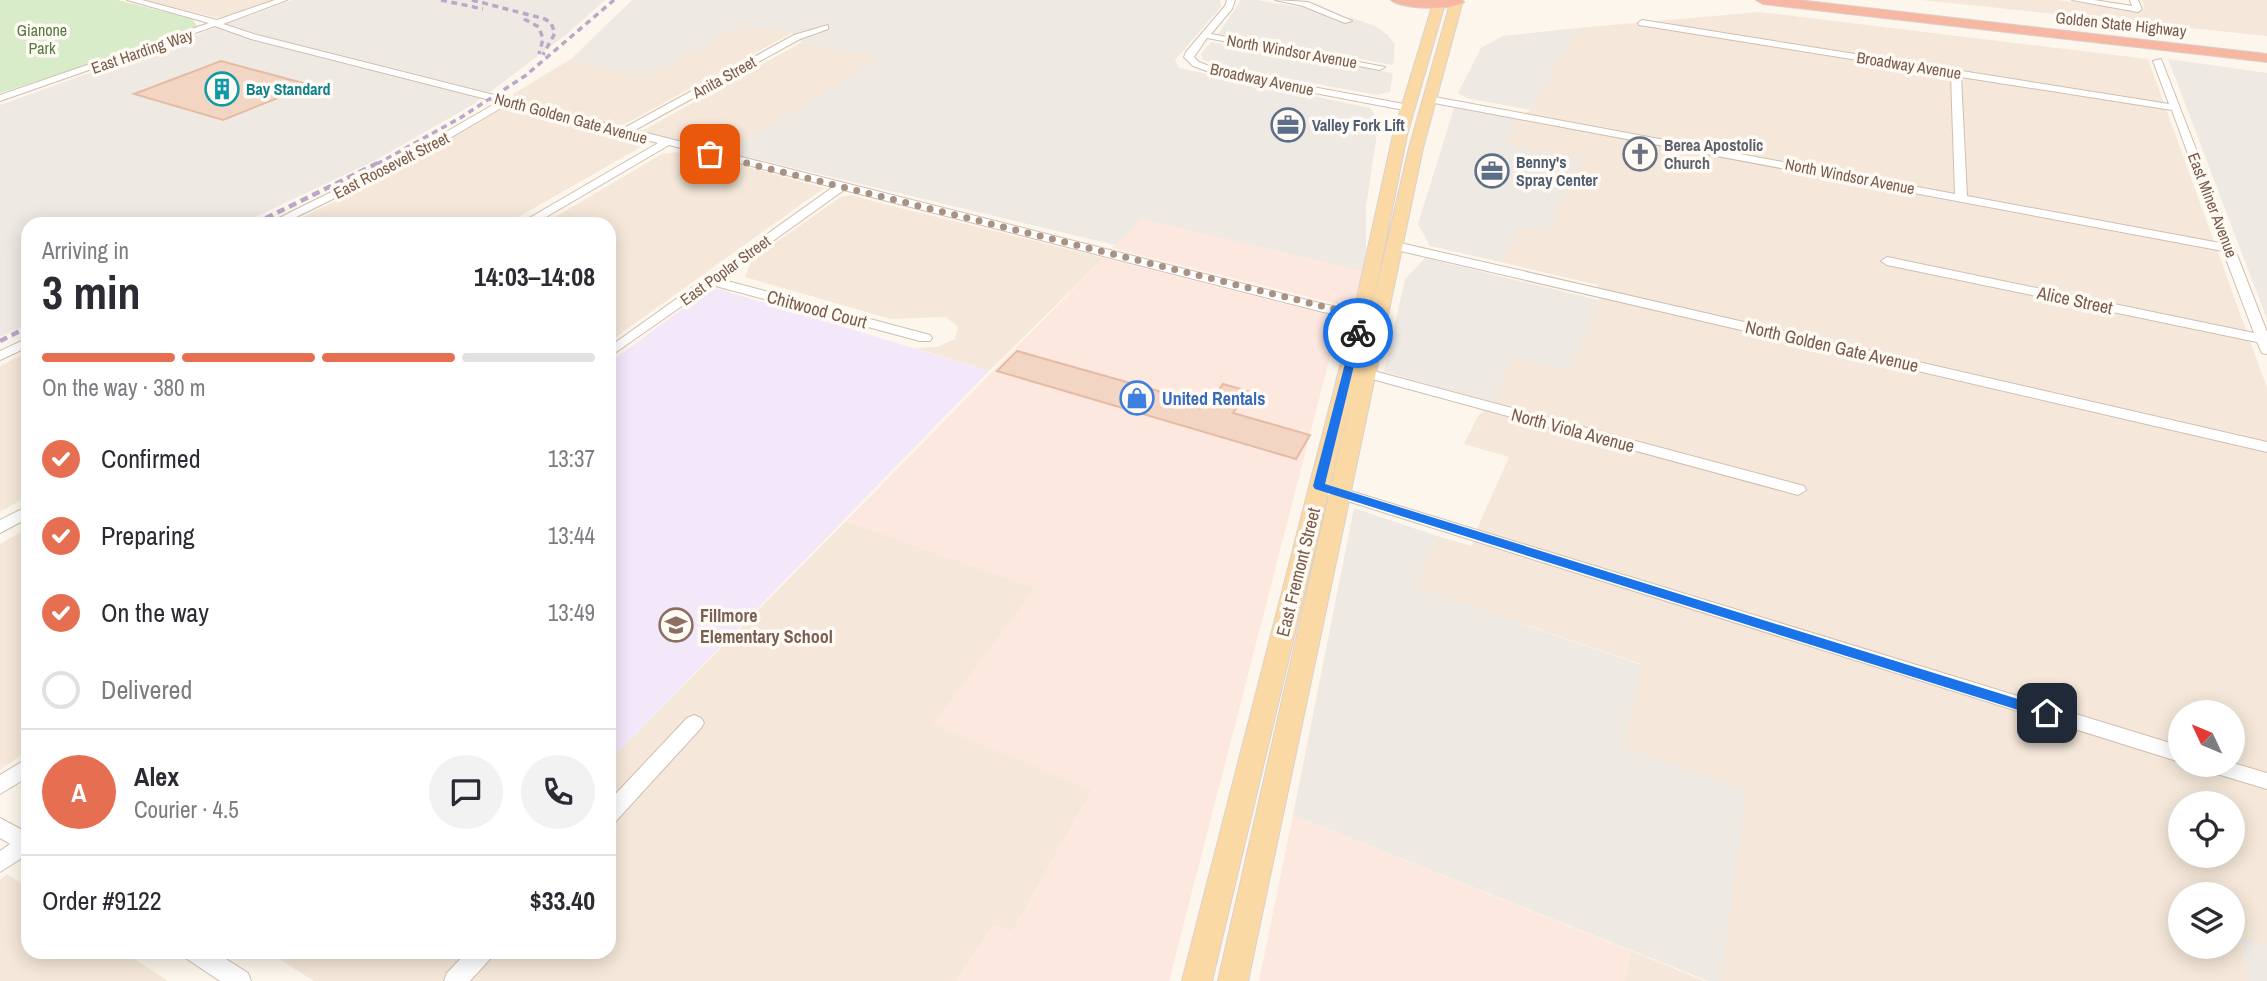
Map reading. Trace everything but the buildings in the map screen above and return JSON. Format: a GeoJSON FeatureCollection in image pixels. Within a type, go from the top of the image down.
{"type":"FeatureCollection","features":[{"type":"Feature","properties":{"kind":"highway"},"geometry":{"type":"LineString","coordinates":[[1398,0],[1448,1]]}},
{"type":"Feature","properties":{"kind":"highway","name":"Golden State Highway"},"geometry":{"type":"LineString","coordinates":[[1763,0],[2267,58]]}},
{"type":"Feature","properties":{"kind":"highway","name":"Golden State Highway"},"geometry":{"type":"LineString","coordinates":[[1822,0],[2212,41],[2267,50]]}},
{"type":"Feature","properties":{"kind":"highway"},"geometry":{"type":"LineString","coordinates":[[1870,0],[2212,41]]}},
{"type":"Feature","properties":{"kind":"highway"},"geometry":{"type":"LineString","coordinates":[[2140,44],[2267,64]]}},
{"type":"Feature","properties":{"kind":"main road","name":"East Fremont Street"},"geometry":{"type":"LineString","coordinates":[[1197,981],[1330,489],[1368,374],[1448,1]]}},
{"type":"Feature","properties":{"kind":"main road","name":"East Fremont Street"},"geometry":{"type":"LineString","coordinates":[[1233,981],[1330,489],[1348,368],[1362,316],[1393,165],[1410,102],[1448,1]]}},
{"type":"Feature","properties":{"kind":"main road"},"geometry":{"type":"LineString","coordinates":[[1410,102],[1429,99]]}},
{"type":"Feature","properties":{"kind":"street","name":"North Golden Gate Avenue"},"geometry":{"type":"LineString","coordinates":[[131,0],[218,24],[263,40],[665,143],[1380,319]]}},
{"type":"Feature","properties":{"kind":"street","name":"East Harding Way"},"geometry":{"type":"LineString","coordinates":[[0,98],[284,0]]}},
{"type":"Feature","properties":{"kind":"street","name":"Broadway Avenue"},"geometry":{"type":"LineString","coordinates":[[1231,0],[1229,7],[1189,55],[1191,60],[1202,68],[1410,102]]}},
{"type":"Feature","properties":{"kind":"street"},"geometry":{"type":"LineString","coordinates":[[1279,0],[1306,4],[1349,21]]}},
{"type":"Feature","properties":{"kind":"street"},"geometry":{"type":"LineString","coordinates":[[2076,0],[2136,4]]}},
{"type":"Feature","properties":{"kind":"street","name":"Broadway Avenue"},"geometry":{"type":"LineString","coordinates":[[1642,23],[2176,108]]}},
{"type":"Feature","properties":{"kind":"street","name":"Anita Street"},"geometry":{"type":"LineString","coordinates":[[624,132],[802,34],[825,27]]}},
{"type":"Feature","properties":{"kind":"street","name":"North Windsor Avenue"},"geometry":{"type":"LineString","coordinates":[[1204,35],[1380,67]]}},
{"type":"Feature","properties":{"kind":"street","name":"East Miner Avenue"},"geometry":{"type":"LineString","coordinates":[[2158,61],[2265,344]]}},
{"type":"Feature","properties":{"kind":"street"},"geometry":{"type":"LineString","coordinates":[[1956,73],[1961,196]]}},
{"type":"Feature","properties":{"kind":"street","name":"North Windsor Avenue"},"geometry":{"type":"LineString","coordinates":[[1429,99],[2229,248]]}},
{"type":"Feature","properties":{"kind":"street","name":"East Roosevelt Street"},"geometry":{"type":"LineString","coordinates":[[287,217],[410,157],[507,101]]}},
{"type":"Feature","properties":{"kind":"street"},"geometry":{"type":"LineString","coordinates":[[537,217],[665,143]]}},
{"type":"Feature","properties":{"kind":"street","name":"East Poplar Street"},"geometry":{"type":"LineString","coordinates":[[616,348],[842,186]]}},
{"type":"Feature","properties":{"kind":"street","name":"North Golden Gate Avenue"},"geometry":{"type":"LineString","coordinates":[[1396,246],[2267,447]]}},
{"type":"Feature","properties":{"kind":"street","name":"Alice Street"},"geometry":{"type":"LineString","coordinates":[[1886,261],[2265,344]]}},
{"type":"Feature","properties":{"kind":"street","name":"Chitwood Court"},"geometry":{"type":"LineString","coordinates":[[709,280],[925,338]]}},
{"type":"Feature","properties":{"kind":"street"},"geometry":{"type":"LineString","coordinates":[[0,356],[21,346]]}},
{"type":"Feature","properties":{"kind":"street","name":"North Viola Avenue"},"geometry":{"type":"LineString","coordinates":[[1348,368],[1798,490]]}},
{"type":"Feature","properties":{"kind":"street"},"geometry":{"type":"LineString","coordinates":[[1330,489],[2168,750]]}},
{"type":"Feature","properties":{"kind":"street"},"geometry":{"type":"LineString","coordinates":[[0,527],[21,515]]}},
{"type":"Feature","properties":{"kind":"street"},"geometry":{"type":"LineString","coordinates":[[616,807],[694,723]]}},
{"type":"Feature","properties":{"kind":"street"},"geometry":{"type":"LineString","coordinates":[[0,786],[21,771]]}},
{"type":"Feature","properties":{"kind":"street"},"geometry":{"type":"LineString","coordinates":[[2245,774],[2267,781]]}},
{"type":"Feature","properties":{"kind":"street"},"geometry":{"type":"LineString","coordinates":[[0,827],[21,840]]}},
{"type":"Feature","properties":{"kind":"street"},"geometry":{"type":"LineString","coordinates":[[0,863],[21,848]]}},
{"type":"Feature","properties":{"kind":"street"},"geometry":{"type":"LineString","coordinates":[[206,959],[240,981]]}},
{"type":"Feature","properties":{"kind":"street"},"geometry":{"type":"LineString","coordinates":[[455,981],[475,959]]}},
{"type":"Feature","properties":{"kind":"shaded area"},"geometry":{"type":"Polygon","coordinates":[[[141,0],[276,0],[219,18],[141,0]]]}},
{"type":"Feature","properties":{"kind":"shaded area"},"geometry":{"type":"Polygon","coordinates":[[[293,0],[605,0],[567,34],[474,104],[374,161],[255,217],[21,217],[21,327],[0,337],[0,105],[293,0]]]}},
{"type":"Feature","properties":{"kind":"shaded area"},"geometry":{"type":"Polygon","coordinates":[[[632,0],[1220,0],[1221,7],[1175,60],[1179,68],[1370,108],[1379,120],[1366,206],[1366,272],[1142,219],[1115,245],[728,152],[880,58],[802,42],[792,33],[745,24],[643,77],[571,59],[632,0]]]}},
{"type":"Feature","properties":{"kind":"shaded area"},"geometry":{"type":"Polygon","coordinates":[[[1241,0],[1317,10],[1341,20],[1350,17],[1375,26],[1388,35],[1395,45],[1393,65],[1218,34],[1241,0]]]}},
{"type":"Feature","properties":{"kind":"shaded area"},"geometry":{"type":"Polygon","coordinates":[[[1921,0],[2058,0],[2141,11],[2145,9],[2142,0],[2267,0],[2267,36],[1921,0]]]}},
{"type":"Feature","properties":{"kind":"shaded area"},"geometry":{"type":"Polygon","coordinates":[[[1759,12],[2148,59],[2267,388],[2267,946],[2245,939],[2245,882],[2168,882],[2168,959],[2244,959],[2249,981],[1720,981],[1747,791],[1622,747],[1641,664],[1414,587],[1437,536],[1472,546],[1509,457],[1464,444],[1478,416],[1493,402],[1513,357],[1599,300],[1598,285],[1500,262],[1519,226],[1581,159],[1503,144],[1518,117],[1531,110],[1577,28],[1759,12]]]}},
{"type":"Feature","properties":{"kind":"shaded area"},"geometry":{"type":"Polygon","coordinates":[[[745,24],[792,33],[625,124],[615,125],[515,99],[513,94],[571,59],[643,77],[745,24]]]}},
{"type":"Feature","properties":{"kind":"shaded area"},"geometry":{"type":"Polygon","coordinates":[[[1577,28],[1531,110],[1466,98],[1458,93],[1481,48],[1503,36],[1577,28]]]}},
{"type":"Feature","properties":{"kind":"shaded area"},"geometry":{"type":"Polygon","coordinates":[[[802,42],[882,58],[728,152],[642,131],[802,42]]]}},
{"type":"Feature","properties":{"kind":"shaded area"},"geometry":{"type":"Polygon","coordinates":[[[1211,42],[1393,73],[1390,92],[1377,95],[1239,70],[1203,60],[1201,54],[1211,42]]]}},
{"type":"Feature","properties":{"kind":"shaded area"},"geometry":{"type":"Polygon","coordinates":[[[2168,59],[2267,73],[2267,319],[2168,59]]]}},
{"type":"Feature","properties":{"kind":"shaded area"},"geometry":{"type":"Polygon","coordinates":[[[1462,106],[1518,117],[1504,144],[1581,159],[1547,232],[1519,226],[1500,262],[1430,246],[1418,224],[1454,108],[1462,106]]]}},
{"type":"Feature","properties":{"kind":"shaded area"},"geometry":{"type":"Polygon","coordinates":[[[504,108],[639,142],[641,147],[518,217],[303,217],[368,185],[504,108]]]}},
{"type":"Feature","properties":{"kind":"shaded area"},"geometry":{"type":"Polygon","coordinates":[[[676,152],[715,162],[718,159],[824,188],[616,337],[616,217],[555,217],[662,154],[676,152]]]}},
{"type":"Feature","properties":{"kind":"shaded area"},"geometry":{"type":"Polygon","coordinates":[[[851,195],[1104,258],[989,371],[915,348],[937,347],[955,339],[958,327],[946,317],[891,319],[745,277],[752,259],[841,197],[851,195]]]}},
{"type":"Feature","properties":{"kind":"shaded area"},"geometry":{"type":"Polygon","coordinates":[[[1141,218],[1366,272],[1361,297],[1349,307],[1112,248],[1141,218]]]}},
{"type":"Feature","properties":{"kind":"shaded area"},"geometry":{"type":"Polygon","coordinates":[[[1104,258],[1328,315],[1339,322],[1169,981],[957,981],[993,925],[1012,932],[1092,790],[933,724],[1035,588],[846,521],[1104,258]]]}},
{"type":"Feature","properties":{"kind":"shaded area"},"geometry":{"type":"Polygon","coordinates":[[[1425,258],[1599,300],[1570,372],[1513,357],[1493,402],[1384,372],[1405,279],[1425,258]]]}},
{"type":"Feature","properties":{"kind":"shaded area","name":"Fillmore Elementary School"},"geometry":{"type":"Polygon","coordinates":[[[712,287],[989,371],[616,754],[616,358],[712,287]]]}},
{"type":"Feature","properties":{"kind":"shaded area"},"geometry":{"type":"Polygon","coordinates":[[[21,356],[21,500],[0,512],[0,366],[21,356]]]}},
{"type":"Feature","properties":{"kind":"shaded area"},"geometry":{"type":"Polygon","coordinates":[[[1354,508],[1437,536],[1414,587],[1642,665],[1622,747],[1747,791],[1720,981],[1708,981],[1293,815],[1354,508]]]}},
{"type":"Feature","properties":{"kind":"shaded area"},"geometry":{"type":"Polygon","coordinates":[[[846,521],[1036,588],[1092,790],[1012,932],[993,925],[957,981],[314,981],[279,959],[616,959],[616,754],[846,521]]]}},
{"type":"Feature","properties":{"kind":"shaded area"},"geometry":{"type":"Polygon","coordinates":[[[21,532],[21,755],[0,770],[0,544],[21,532]]]}},
{"type":"Feature","properties":{"kind":"shaded area"},"geometry":{"type":"Polygon","coordinates":[[[1293,815],[1631,951],[1624,981],[1259,981],[1293,815]]]}},
{"type":"Feature","properties":{"kind":"shaded area"},"geometry":{"type":"Polygon","coordinates":[[[7,874],[21,883],[21,959],[135,959],[168,981],[0,981],[0,880],[7,874]]]}},
{"type":"Feature","properties":{"kind":"shaded area"},"geometry":{"type":"Polygon","coordinates":[[[2245,939],[2267,946],[2267,981],[2249,981],[2244,959],[2245,939]]]}},
{"type":"Feature","properties":{"kind":"shaded area"},"geometry":{"type":"Polygon","coordinates":[[[1631,951],[1705,981],[1624,981],[1631,951]]]}},
{"type":"Feature","properties":{"kind":"green space","name":"Gianone Park"},"geometry":{"type":"Polygon","coordinates":[[[0,0],[118,0],[192,19],[197,26],[111,58],[0,93],[0,0]]]}},
{"type":"Feature","properties":{"kind":"railway"},"geometry":{"type":"LineString","coordinates":[[441,0],[483,9]]}},
{"type":"Feature","properties":{"kind":"railway"},"geometry":{"type":"LineString","coordinates":[[472,0],[545,19],[551,23],[555,33],[543,55]]}},
{"type":"Feature","properties":{"kind":"railway"},"geometry":{"type":"LineString","coordinates":[[377,164],[460,118],[525,76],[614,0]]}},
{"type":"Feature","properties":{"kind":"railway"},"geometry":{"type":"LineString","coordinates":[[524,19],[539,27],[543,39],[539,54]]}},
{"type":"Feature","properties":{"kind":"railway"},"geometry":{"type":"LineString","coordinates":[[268,217],[380,162]]}},
{"type":"Feature","properties":{"kind":"railway"},"geometry":{"type":"LineString","coordinates":[[0,341],[21,330]]}},
{"type":"Feature","properties":{"kind":"way so far"},"geometry":{"type":"LineString","coordinates":[[710,154],[1362,316],[1358,333]]}},
{"type":"Feature","properties":{"kind":"place","name":"Bay Standard"},"geometry":{"type":"Point","coordinates":[222,89]}},
{"type":"Feature","properties":{"kind":"place","name":"Valley Fork Lift"},"geometry":{"type":"Point","coordinates":[1288,125]}},
{"type":"Feature","properties":{"kind":"place","name":"Berea Apostolic Church"},"geometry":{"type":"Point","coordinates":[1640,154]}},
{"type":"Feature","properties":{"kind":"place","name":"Benny's Spray Center"},"geometry":{"type":"Point","coordinates":[1492,171]}},
{"type":"Feature","properties":{"kind":"place","name":"United Rentals"},"geometry":{"type":"Point","coordinates":[1137,398]}},
{"type":"Feature","properties":{"kind":"place","name":"Fillmore Elementary School"},"geometry":{"type":"Point","coordinates":[676,625]}},
{"type":"Feature","properties":{"kind":"route"},"geometry":{"type":"LineString","coordinates":[[1358,333],[1319,486],[2047,713]]}}]}
